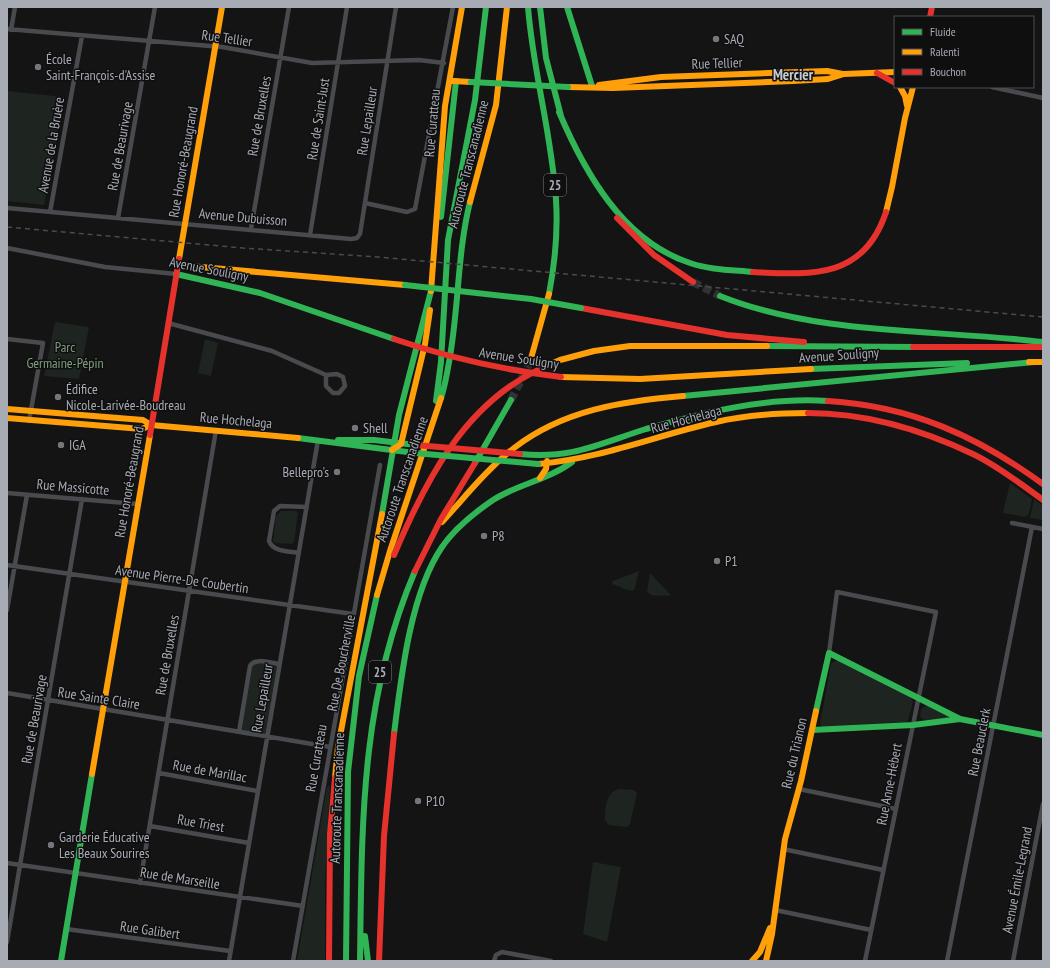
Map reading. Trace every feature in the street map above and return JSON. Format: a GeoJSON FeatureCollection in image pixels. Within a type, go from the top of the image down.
{"type":"FeatureCollection","features":[{"type":"Feature","properties":{"kind":"main road","name":"Rue Honoré-Beaugrand"},"geometry":{"type":"LineString","coordinates":[[61,961],[222,7]]}},
{"type":"Feature","properties":{"kind":"main road","name":"Rue Curatteau"},"geometry":{"type":"LineString","coordinates":[[401,444],[406,418],[426,347],[436,243],[445,106],[462,7]]}},
{"type":"Feature","properties":{"kind":"main road"},"geometry":{"type":"LineString","coordinates":[[421,462],[440,380],[448,240],[475,100],[486,7]]}},
{"type":"Feature","properties":{"kind":"main road","name":"Autoroute Transcanadienne"},"geometry":{"type":"LineString","coordinates":[[346,961],[347,819],[352,727],[359,676],[372,614],[443,393],[452,352],[463,232],[470,199],[496,105],[507,7]]}},
{"type":"Feature","properties":{"kind":"main road","name":"25"},"geometry":{"type":"LineString","coordinates":[[528,7],[532,55],[554,178],[557,216],[556,254],[551,290],[542,329],[530,362]]}},
{"type":"Feature","properties":{"kind":"main road"},"geometry":{"type":"LineString","coordinates":[[540,7],[546,58],[559,112],[571,144],[584,170],[611,210],[641,244],[693,282]]}},
{"type":"Feature","properties":{"kind":"main road"},"geometry":{"type":"LineString","coordinates":[[567,7],[592,86]]}},
{"type":"Feature","properties":{"kind":"main road","name":"Rue Tellier"},"geometry":{"type":"LineString","coordinates":[[449,81],[613,88],[824,80],[844,74],[894,72]]}},
{"type":"Feature","properties":{"kind":"main road"},"geometry":{"type":"LineString","coordinates":[[877,73],[894,82]]}},
{"type":"Feature","properties":{"kind":"main road","name":"Rue Curatteau"},"geometry":{"type":"LineString","coordinates":[[436,243],[447,174],[456,82]]}},
{"type":"Feature","properties":{"kind":"main road"},"geometry":{"type":"LineString","coordinates":[[901,88],[905,96],[907,106]]}},
{"type":"Feature","properties":{"kind":"main road"},"geometry":{"type":"LineString","coordinates":[[559,112],[572,142],[597,187],[623,217],[660,249],[683,260],[709,267],[802,275],[826,272],[846,264],[864,250],[874,239],[886,211],[907,106],[913,88]]}},
{"type":"Feature","properties":{"kind":"main road","name":"Avenue Souligny"},"geometry":{"type":"LineString","coordinates":[[178,265],[531,299],[727,335],[788,341],[917,347],[1043,347]]}},
{"type":"Feature","properties":{"kind":"main road","name":"Avenue Souligny"},"geometry":{"type":"LineString","coordinates":[[176,274],[220,281],[266,293],[394,339],[430,351],[478,364],[561,377],[640,380],[882,365],[1043,362]]}},
{"type":"Feature","properties":{"kind":"main road","name":"Rue Curatteau"},"geometry":{"type":"LineString","coordinates":[[394,442],[398,415],[432,291]]}},
{"type":"Feature","properties":{"kind":"main road"},"geometry":{"type":"LineString","coordinates":[[720,296],[751,309],[799,320],[1043,342]]}},
{"type":"Feature","properties":{"kind":"main road"},"geometry":{"type":"LineString","coordinates":[[383,578],[420,498],[449,450],[473,418],[494,398],[529,374],[555,362],[586,352],[612,348],[652,346],[917,347]]}},
{"type":"Feature","properties":{"kind":"main road"},"geometry":{"type":"LineString","coordinates":[[442,522],[492,467],[516,446],[555,423],[594,409],[643,401],[808,382],[1034,362]]}},
{"type":"Feature","properties":{"kind":"main road","name":"Autoroute Transcanadienne"},"geometry":{"type":"LineString","coordinates":[[360,961],[365,776],[377,684],[389,638],[405,593],[418,566],[511,400]]}},
{"type":"Feature","properties":{"kind":"main road","name":"Rue Hochelaga"},"geometry":{"type":"LineString","coordinates":[[318,440],[374,440],[401,444],[547,456],[584,450],[654,427],[736,408],[781,401],[812,401],[888,409],[925,420],[964,435],[1015,465],[1043,484]]}},
{"type":"Feature","properties":{"kind":"main road","name":"Rue Hochelaga"},"geometry":{"type":"LineString","coordinates":[[7,410],[143,420],[151,425]]}},
{"type":"Feature","properties":{"kind":"main road","name":"Rue Hochelaga"},"geometry":{"type":"LineString","coordinates":[[7,418],[29,421],[142,428],[151,425],[216,430],[318,440],[415,453],[546,464],[572,462],[599,456],[699,427],[739,418],[795,413],[835,414],[876,420],[934,437],[994,466],[1043,500]]}},
{"type":"Feature","properties":{"kind":"main road"},"geometry":{"type":"LineString","coordinates":[[75,424],[76,416]]}},
{"type":"Feature","properties":{"kind":"main road","name":"Rue De Boucherville"},"geometry":{"type":"LineString","coordinates":[[329,961],[330,845],[337,756],[394,442]]}},
{"type":"Feature","properties":{"kind":"main road"},"geometry":{"type":"LineString","coordinates":[[392,450],[401,444]]}},
{"type":"Feature","properties":{"kind":"main road"},"geometry":{"type":"LineString","coordinates":[[540,478],[545,470],[547,456]]}},
{"type":"Feature","properties":{"kind":"main road"},"geometry":{"type":"LineString","coordinates":[[379,961],[384,833],[390,759],[400,692],[420,592],[438,555],[448,539],[463,524],[500,497],[540,478],[553,475],[572,462]]}},
{"type":"Feature","properties":{"kind":"main road"},"geometry":{"type":"LineString","coordinates":[[828,653],[919,697],[960,719],[1043,735]]}},
{"type":"Feature","properties":{"kind":"main road","name":"Rue du Trianon"},"geometry":{"type":"LineString","coordinates":[[752,961],[760,952],[776,910],[783,849],[799,789],[828,653]]}},
{"type":"Feature","properties":{"kind":"main road"},"geometry":{"type":"LineString","coordinates":[[812,730],[913,725],[960,719]]}},
{"type":"Feature","properties":{"kind":"main road"},"geometry":{"type":"LineString","coordinates":[[361,902],[368,961]]}},
{"type":"Feature","properties":{"kind":"main road","name":"Rue du Trianon"},"geometry":{"type":"LineString","coordinates":[[766,961],[773,919]]}},
{"type":"Feature","properties":{"kind":"main road"},"geometry":{"type":"LineString","coordinates":[[752,961],[760,961]]}},
{"type":"Feature","properties":{"kind":"street"},"geometry":{"type":"LineString","coordinates":[[9,29],[15,7]]}},
{"type":"Feature","properties":{"kind":"street","name":"Rue de Beaurivage"},"geometry":{"type":"LineString","coordinates":[[118,218],[155,7]]}},
{"type":"Feature","properties":{"kind":"street","name":"Rue de Bruxelles"},"geometry":{"type":"LineString","coordinates":[[251,229],[289,7]]}},
{"type":"Feature","properties":{"kind":"street","name":"Rue de Saint-Just"},"geometry":{"type":"LineString","coordinates":[[310,235],[347,7]]}},
{"type":"Feature","properties":{"kind":"street","name":"Rue Lepailleur"},"geometry":{"type":"LineString","coordinates":[[357,238],[360,234],[396,7]]}},
{"type":"Feature","properties":{"kind":"street","name":"Rue Curatteau"},"geometry":{"type":"LineString","coordinates":[[365,203],[407,212],[413,211],[417,205],[453,7]]}},
{"type":"Feature","properties":{"kind":"street","name":"Rue Tellier"},"geometry":{"type":"LineString","coordinates":[[9,29],[215,47],[312,63],[388,60],[418,60],[444,63]]}},
{"type":"Feature","properties":{"kind":"street","name":"Avenue de la Bruère"},"geometry":{"type":"LineString","coordinates":[[50,212],[82,36]]}},
{"type":"Feature","properties":{"kind":"street"},"geometry":{"type":"LineString","coordinates":[[997,88],[1043,98]]}},
{"type":"Feature","properties":{"kind":"street","name":"Avenue Dubuisson"},"geometry":{"type":"LineString","coordinates":[[7,208],[357,238]]}},
{"type":"Feature","properties":{"kind":"street","name":"Avenue Souligny"},"geometry":{"type":"LineString","coordinates":[[7,248],[100,266],[176,274]]}},
{"type":"Feature","properties":{"kind":"street"},"geometry":{"type":"LineString","coordinates":[[168,323],[272,351],[326,375],[337,374],[343,377],[345,382],[342,391],[333,393],[327,389],[326,375]]}},
{"type":"Feature","properties":{"kind":"street"},"geometry":{"type":"LineString","coordinates":[[7,339],[43,343],[29,421]]}},
{"type":"Feature","properties":{"kind":"street","name":"Rue de Bruxelles"},"geometry":{"type":"LineString","coordinates":[[140,883],[216,430]]}},
{"type":"Feature","properties":{"kind":"street","name":"Rue Lepailleur"},"geometry":{"type":"LineString","coordinates":[[229,961],[266,736],[318,440]]}},
{"type":"Feature","properties":{"kind":"street","name":"Rue Curatteau"},"geometry":{"type":"LineString","coordinates":[[293,961],[380,465]]}},
{"type":"Feature","properties":{"kind":"street","name":"Rue Massicotte"},"geometry":{"type":"LineString","coordinates":[[7,493],[137,504]]}},
{"type":"Feature","properties":{"kind":"street"},"geometry":{"type":"LineString","coordinates":[[7,610],[27,495]]}},
{"type":"Feature","properties":{"kind":"street","name":"Rue de Beaurivage"},"geometry":{"type":"LineString","coordinates":[[7,942],[82,499]]}},
{"type":"Feature","properties":{"kind":"street"},"geometry":{"type":"LineString","coordinates":[[299,553],[274,548],[270,545],[269,541],[274,511],[280,506],[307,507]]}},
{"type":"Feature","properties":{"kind":"street"},"geometry":{"type":"LineString","coordinates":[[1012,524],[1043,530]]}},
{"type":"Feature","properties":{"kind":"street","name":"Rue Beauclerk"},"geometry":{"type":"LineString","coordinates":[[947,961],[1032,527]]}},
{"type":"Feature","properties":{"kind":"street","name":"Avenue Pierre-De Coubertin"},"geometry":{"type":"LineString","coordinates":[[7,565],[289,607],[353,614]]}},
{"type":"Feature","properties":{"kind":"street","name":"Rue Anne-Hébert"},"geometry":{"type":"LineString","coordinates":[[837,592],[936,612],[865,961]]}},
{"type":"Feature","properties":{"kind":"street","name":"Rue du Trianon"},"geometry":{"type":"LineString","coordinates":[[828,653],[837,592]]}},
{"type":"Feature","properties":{"kind":"street"},"geometry":{"type":"LineString","coordinates":[[239,732],[250,666],[252,662],[257,661],[279,664]]}},
{"type":"Feature","properties":{"kind":"street","name":"Rue Sainte Claire"},"geometry":{"type":"LineString","coordinates":[[7,694],[330,747]]}},
{"type":"Feature","properties":{"kind":"street","name":"Rue de Marillac"},"geometry":{"type":"LineString","coordinates":[[159,774],[257,791]]}},
{"type":"Feature","properties":{"kind":"street"},"geometry":{"type":"LineString","coordinates":[[799,789],[896,809]]}},
{"type":"Feature","properties":{"kind":"street","name":"Avenue Émile-Legrand"},"geometry":{"type":"LineString","coordinates":[[1013,961],[1043,804]]}},
{"type":"Feature","properties":{"kind":"street","name":"Rue Triest"},"geometry":{"type":"LineString","coordinates":[[150,826],[248,843]]}},
{"type":"Feature","properties":{"kind":"street"},"geometry":{"type":"LineString","coordinates":[[783,849],[883,870]]}},
{"type":"Feature","properties":{"kind":"street","name":"Rue de Marseille"},"geometry":{"type":"LineString","coordinates":[[7,863],[239,898],[303,906]]}},
{"type":"Feature","properties":{"kind":"street"},"geometry":{"type":"LineString","coordinates":[[776,910],[871,930]]}},
{"type":"Feature","properties":{"kind":"street","name":"Rue Galibert"},"geometry":{"type":"LineString","coordinates":[[66,930],[230,951]]}},
{"type":"Feature","properties":{"kind":"street"},"geometry":{"type":"LineString","coordinates":[[494,961],[499,953],[506,952],[551,961]]}},
{"type":"Feature","properties":{"kind":"green space"},"geometry":{"type":"Polygon","coordinates":[[[7,91],[64,97],[44,205],[7,201],[7,91]]]}},
{"type":"Feature","properties":{"kind":"green space","name":"Parc Germaine-Pépin"},"geometry":{"type":"Polygon","coordinates":[[[55,322],[89,327],[79,379],[44,376],[55,322]]]}},
{"type":"Feature","properties":{"kind":"green space"},"geometry":{"type":"Polygon","coordinates":[[[205,339],[218,343],[211,376],[198,373],[205,339]]]}},
{"type":"Feature","properties":{"kind":"green space"},"geometry":{"type":"Polygon","coordinates":[[[1010,483],[1032,499],[1029,513],[1026,517],[1003,513],[1010,483]]]}},
{"type":"Feature","properties":{"kind":"green space"},"geometry":{"type":"Polygon","coordinates":[[[1034,499],[1043,506],[1043,520],[1030,518],[1034,499]]]}},
{"type":"Feature","properties":{"kind":"green space"},"geometry":{"type":"Polygon","coordinates":[[[281,511],[295,511],[298,513],[294,542],[292,544],[275,543],[273,541],[276,516],[281,511]]]}},
{"type":"Feature","properties":{"kind":"green space"},"geometry":{"type":"Polygon","coordinates":[[[639,571],[634,590],[626,590],[612,584],[613,581],[639,571]]]}},
{"type":"Feature","properties":{"kind":"green space"},"geometry":{"type":"Polygon","coordinates":[[[650,573],[670,594],[669,596],[654,595],[647,592],[650,573]]]}},
{"type":"Feature","properties":{"kind":"green space"},"geometry":{"type":"Polygon","coordinates":[[[838,660],[911,697],[913,702],[908,720],[906,722],[823,727],[820,724],[831,663],[838,660]]]}},
{"type":"Feature","properties":{"kind":"green space"},"geometry":{"type":"Polygon","coordinates":[[[252,662],[279,664],[266,736],[239,732],[252,662]]]}},
{"type":"Feature","properties":{"kind":"green space"},"geometry":{"type":"Polygon","coordinates":[[[927,705],[952,717],[951,719],[924,720],[920,717],[921,709],[927,705]]]}},
{"type":"Feature","properties":{"kind":"green space"},"geometry":{"type":"Polygon","coordinates":[[[330,786],[325,882],[325,961],[297,961],[327,787],[330,786]]]}},
{"type":"Feature","properties":{"kind":"green space"},"geometry":{"type":"Polygon","coordinates":[[[615,790],[634,790],[637,793],[630,824],[627,827],[609,825],[605,820],[607,801],[615,790]]]}},
{"type":"Feature","properties":{"kind":"green space"},"geometry":{"type":"Polygon","coordinates":[[[593,862],[621,867],[607,942],[583,934],[593,862]]]}},
{"type":"Feature","properties":{"kind":"tunnel"},"geometry":{"type":"LineString","coordinates":[[693,282],[720,296]]}},
{"type":"Feature","properties":{"kind":"tunnel"},"geometry":{"type":"LineString","coordinates":[[511,400],[530,362]]}},
{"type":"Feature","properties":{"kind":"railway"},"geometry":{"type":"LineString","coordinates":[[7,227],[243,248],[378,257],[1043,317]]}},
{"type":"Feature","properties":{"kind":"traffic: fast"},"geometry":{"type":"LineString","coordinates":[[436,401],[441,362],[448,240],[475,100],[486,7]]}},
{"type":"Feature","properties":{"kind":"traffic: fast"},"geometry":{"type":"LineString","coordinates":[[528,7],[530,31],[551,152],[556,200],[556,247],[549,294]]}},
{"type":"Feature","properties":{"kind":"traffic: fast"},"geometry":{"type":"LineString","coordinates":[[540,7],[546,58],[561,116]]}},
{"type":"Feature","properties":{"kind":"traffic: fast"},"geometry":{"type":"LineString","coordinates":[[567,7],[592,86]]}},
{"type":"Feature","properties":{"kind":"traffic: fast"},"geometry":{"type":"LineString","coordinates":[[441,217],[456,81]]}},
{"type":"Feature","properties":{"kind":"traffic: fast"},"geometry":{"type":"LineString","coordinates":[[471,82],[568,87]]}},
{"type":"Feature","properties":{"kind":"traffic: fast"},"geometry":{"type":"LineString","coordinates":[[559,112],[569,135],[594,181],[626,222],[645,239],[666,253],[690,263],[713,268],[753,272]]}},
{"type":"Feature","properties":{"kind":"traffic: fast"},"geometry":{"type":"LineString","coordinates":[[441,398],[446,380],[455,322],[460,262],[470,202]]}},
{"type":"Feature","properties":{"kind":"traffic: fast"},"geometry":{"type":"LineString","coordinates":[[176,274],[260,293],[394,339]]}},
{"type":"Feature","properties":{"kind":"traffic: fast"},"geometry":{"type":"LineString","coordinates":[[405,285],[531,299],[581,308]]}},
{"type":"Feature","properties":{"kind":"traffic: fast"},"geometry":{"type":"LineString","coordinates":[[382,514],[399,415],[431,291]]}},
{"type":"Feature","properties":{"kind":"traffic: fast"},"geometry":{"type":"LineString","coordinates":[[720,296],[758,309],[838,325],[1043,342]]}},
{"type":"Feature","properties":{"kind":"traffic: fast"},"geometry":{"type":"LineString","coordinates":[[767,346],[917,347]]}},
{"type":"Feature","properties":{"kind":"traffic: fast"},"geometry":{"type":"LineString","coordinates":[[683,396],[1034,362]]}},
{"type":"Feature","properties":{"kind":"traffic: fast"},"geometry":{"type":"LineString","coordinates":[[811,369],[967,363]]}},
{"type":"Feature","properties":{"kind":"traffic: fast"},"geometry":{"type":"LineString","coordinates":[[475,463],[511,400]]}},
{"type":"Feature","properties":{"kind":"traffic: fast"},"geometry":{"type":"LineString","coordinates":[[520,454],[555,454],[585,449],[646,429],[736,407],[782,401],[828,401]]}},
{"type":"Feature","properties":{"kind":"traffic: fast"},"geometry":{"type":"LineString","coordinates":[[298,438],[415,453]]}},
{"type":"Feature","properties":{"kind":"traffic: fast"},"geometry":{"type":"LineString","coordinates":[[338,440],[374,440],[416,445]]}},
{"type":"Feature","properties":{"kind":"traffic: fast"},"geometry":{"type":"LineString","coordinates":[[415,453],[538,464]]}},
{"type":"Feature","properties":{"kind":"traffic: fast"},"geometry":{"type":"LineString","coordinates":[[394,734],[404,663],[415,612],[422,588],[431,566],[442,547],[465,521],[493,500],[543,478],[572,462]]}},
{"type":"Feature","properties":{"kind":"traffic: fast"},"geometry":{"type":"LineString","coordinates":[[360,961],[364,811],[374,715],[383,667],[397,619],[415,571]]}},
{"type":"Feature","properties":{"kind":"traffic: fast"},"geometry":{"type":"LineString","coordinates":[[346,961],[348,772],[359,676],[377,595]]}},
{"type":"Feature","properties":{"kind":"traffic: fast"},"geometry":{"type":"LineString","coordinates":[[816,711],[829,653],[960,719]]}},
{"type":"Feature","properties":{"kind":"traffic: fast"},"geometry":{"type":"LineString","coordinates":[[812,730],[913,725],[960,719],[1043,735]]}},
{"type":"Feature","properties":{"kind":"traffic: fast"},"geometry":{"type":"LineString","coordinates":[[61,961],[92,774]]}},
{"type":"Feature","properties":{"kind":"traffic: fast"},"geometry":{"type":"LineString","coordinates":[[365,936],[368,961]]}},
{"type":"Feature","properties":{"kind":"traffic: slow"},"geometry":{"type":"LineString","coordinates":[[179,259],[222,7]]}},
{"type":"Feature","properties":{"kind":"traffic: slow"},"geometry":{"type":"LineString","coordinates":[[431,291],[445,106],[462,7]]}},
{"type":"Feature","properties":{"kind":"traffic: slow"},"geometry":{"type":"LineString","coordinates":[[470,202],[496,105],[507,7]]}},
{"type":"Feature","properties":{"kind":"traffic: slow"},"geometry":{"type":"LineString","coordinates":[[599,85],[661,77],[827,71],[843,74]]}},
{"type":"Feature","properties":{"kind":"traffic: slow"},"geometry":{"type":"LineString","coordinates":[[568,87],[613,88],[793,81],[828,79],[844,74],[894,72]]}},
{"type":"Feature","properties":{"kind":"traffic: slow"},"geometry":{"type":"LineString","coordinates":[[453,81],[471,82]]}},
{"type":"Feature","properties":{"kind":"traffic: slow"},"geometry":{"type":"LineString","coordinates":[[901,88],[905,96],[907,106]]}},
{"type":"Feature","properties":{"kind":"traffic: slow"},"geometry":{"type":"LineString","coordinates":[[886,212],[905,118],[913,88]]}},
{"type":"Feature","properties":{"kind":"traffic: slow"},"geometry":{"type":"LineString","coordinates":[[178,265],[405,285]]}},
{"type":"Feature","properties":{"kind":"traffic: slow"},"geometry":{"type":"LineString","coordinates":[[530,362],[549,294]]}},
{"type":"Feature","properties":{"kind":"traffic: slow"},"geometry":{"type":"LineString","coordinates":[[392,450],[401,444],[425,344],[430,310]]}},
{"type":"Feature","properties":{"kind":"traffic: slow"},"geometry":{"type":"LineString","coordinates":[[540,369],[560,360],[594,351],[630,346],[767,346]]}},
{"type":"Feature","properties":{"kind":"traffic: slow"},"geometry":{"type":"LineString","coordinates":[[1029,362],[1043,362]]}},
{"type":"Feature","properties":{"kind":"traffic: slow"},"geometry":{"type":"LineString","coordinates":[[561,377],[640,379],[811,369]]}},
{"type":"Feature","properties":{"kind":"traffic: slow"},"geometry":{"type":"LineString","coordinates":[[442,522],[476,484],[504,456],[533,435],[573,416],[594,410],[638,401],[683,396]]}},
{"type":"Feature","properties":{"kind":"traffic: slow"},"geometry":{"type":"LineString","coordinates":[[377,595],[390,551],[441,398]]}},
{"type":"Feature","properties":{"kind":"traffic: slow"},"geometry":{"type":"LineString","coordinates":[[7,409],[143,420],[151,425]]}},
{"type":"Feature","properties":{"kind":"traffic: slow"},"geometry":{"type":"LineString","coordinates":[[538,464],[607,452],[727,420],[785,413],[808,413]]}},
{"type":"Feature","properties":{"kind":"traffic: slow"},"geometry":{"type":"LineString","coordinates":[[7,418],[142,429],[151,425],[298,438]]}},
{"type":"Feature","properties":{"kind":"traffic: slow"},"geometry":{"type":"LineString","coordinates":[[92,774],[150,435]]}},
{"type":"Feature","properties":{"kind":"traffic: slow"},"geometry":{"type":"LineString","coordinates":[[540,478],[546,469],[547,461]]}},
{"type":"Feature","properties":{"kind":"traffic: slow"},"geometry":{"type":"LineString","coordinates":[[335,778],[338,747],[382,514]]}},
{"type":"Feature","properties":{"kind":"traffic: slow"},"geometry":{"type":"LineString","coordinates":[[766,961],[772,934],[785,839],[801,781],[816,711]]}},
{"type":"Feature","properties":{"kind":"traffic: slow"},"geometry":{"type":"LineString","coordinates":[[752,961],[760,952],[770,928]]}},
{"type":"Feature","properties":{"kind":"traffic: jam"},"geometry":{"type":"LineString","coordinates":[[930,16],[932,7]]}},
{"type":"Feature","properties":{"kind":"traffic: jam"},"geometry":{"type":"LineString","coordinates":[[877,73],[894,82]]}},
{"type":"Feature","properties":{"kind":"traffic: jam"},"geometry":{"type":"LineString","coordinates":[[753,272],[815,272],[833,268],[850,261],[864,250],[876,234],[886,212]]}},
{"type":"Feature","properties":{"kind":"traffic: jam"},"geometry":{"type":"LineString","coordinates":[[617,218],[654,255],[693,282]]}},
{"type":"Feature","properties":{"kind":"traffic: jam"},"geometry":{"type":"LineString","coordinates":[[150,435],[179,259]]}},
{"type":"Feature","properties":{"kind":"traffic: jam"},"geometry":{"type":"LineString","coordinates":[[581,308],[727,335],[804,342]]}},
{"type":"Feature","properties":{"kind":"traffic: jam"},"geometry":{"type":"LineString","coordinates":[[394,339],[435,352],[477,362],[519,371],[561,377]]}},
{"type":"Feature","properties":{"kind":"traffic: jam"},"geometry":{"type":"LineString","coordinates":[[913,347],[1043,347]]}},
{"type":"Feature","properties":{"kind":"traffic: jam"},"geometry":{"type":"LineString","coordinates":[[394,555],[419,500],[450,448],[469,424],[489,403],[513,384],[540,369]]}},
{"type":"Feature","properties":{"kind":"traffic: jam"},"geometry":{"type":"LineString","coordinates":[[828,401],[887,409],[942,426],[993,451],[1043,484]]}},
{"type":"Feature","properties":{"kind":"traffic: jam"},"geometry":{"type":"LineString","coordinates":[[808,413],[851,416],[872,420],[935,438],[975,455],[993,465],[1043,500]]}},
{"type":"Feature","properties":{"kind":"traffic: jam"},"geometry":{"type":"LineString","coordinates":[[416,445],[520,454]]}},
{"type":"Feature","properties":{"kind":"traffic: jam"},"geometry":{"type":"LineString","coordinates":[[415,571],[441,519],[475,463]]}},
{"type":"Feature","properties":{"kind":"traffic: jam"},"geometry":{"type":"LineString","coordinates":[[379,961],[384,836],[394,734]]}},
{"type":"Feature","properties":{"kind":"traffic: jam"},"geometry":{"type":"LineString","coordinates":[[329,961],[330,834],[335,778]]}},
{"type":"Feature","properties":{"kind":"place","name":"SAQ"},"geometry":{"type":"Point","coordinates":[716,39]}},
{"type":"Feature","properties":{"kind":"place","name":"École Saint-François-d'Assise"},"geometry":{"type":"Point","coordinates":[38,67]}},
{"type":"Feature","properties":{"kind":"place","name":"Édifice Nicole-Larivée-Boudreau"},"geometry":{"type":"Point","coordinates":[58,397]}},
{"type":"Feature","properties":{"kind":"place","name":"Shell"},"geometry":{"type":"Point","coordinates":[355,428]}},
{"type":"Feature","properties":{"kind":"place","name":"IGA"},"geometry":{"type":"Point","coordinates":[61,445]}},
{"type":"Feature","properties":{"kind":"place","name":"Bellepro's"},"geometry":{"type":"Point","coordinates":[337,472]}},
{"type":"Feature","properties":{"kind":"place","name":"P8"},"geometry":{"type":"Point","coordinates":[484,536]}},
{"type":"Feature","properties":{"kind":"place","name":"P1"},"geometry":{"type":"Point","coordinates":[717,561]}},
{"type":"Feature","properties":{"kind":"place","name":"P10"},"geometry":{"type":"Point","coordinates":[418,801]}},
{"type":"Feature","properties":{"kind":"place","name":"Garderie Éducative Les Beaux Sourires"},"geometry":{"type":"Point","coordinates":[51,845]}},
{"type":"Feature","properties":{"kind":"district","name":"Mercier"},"geometry":{"type":"Point","coordinates":[793,75]}}]}
